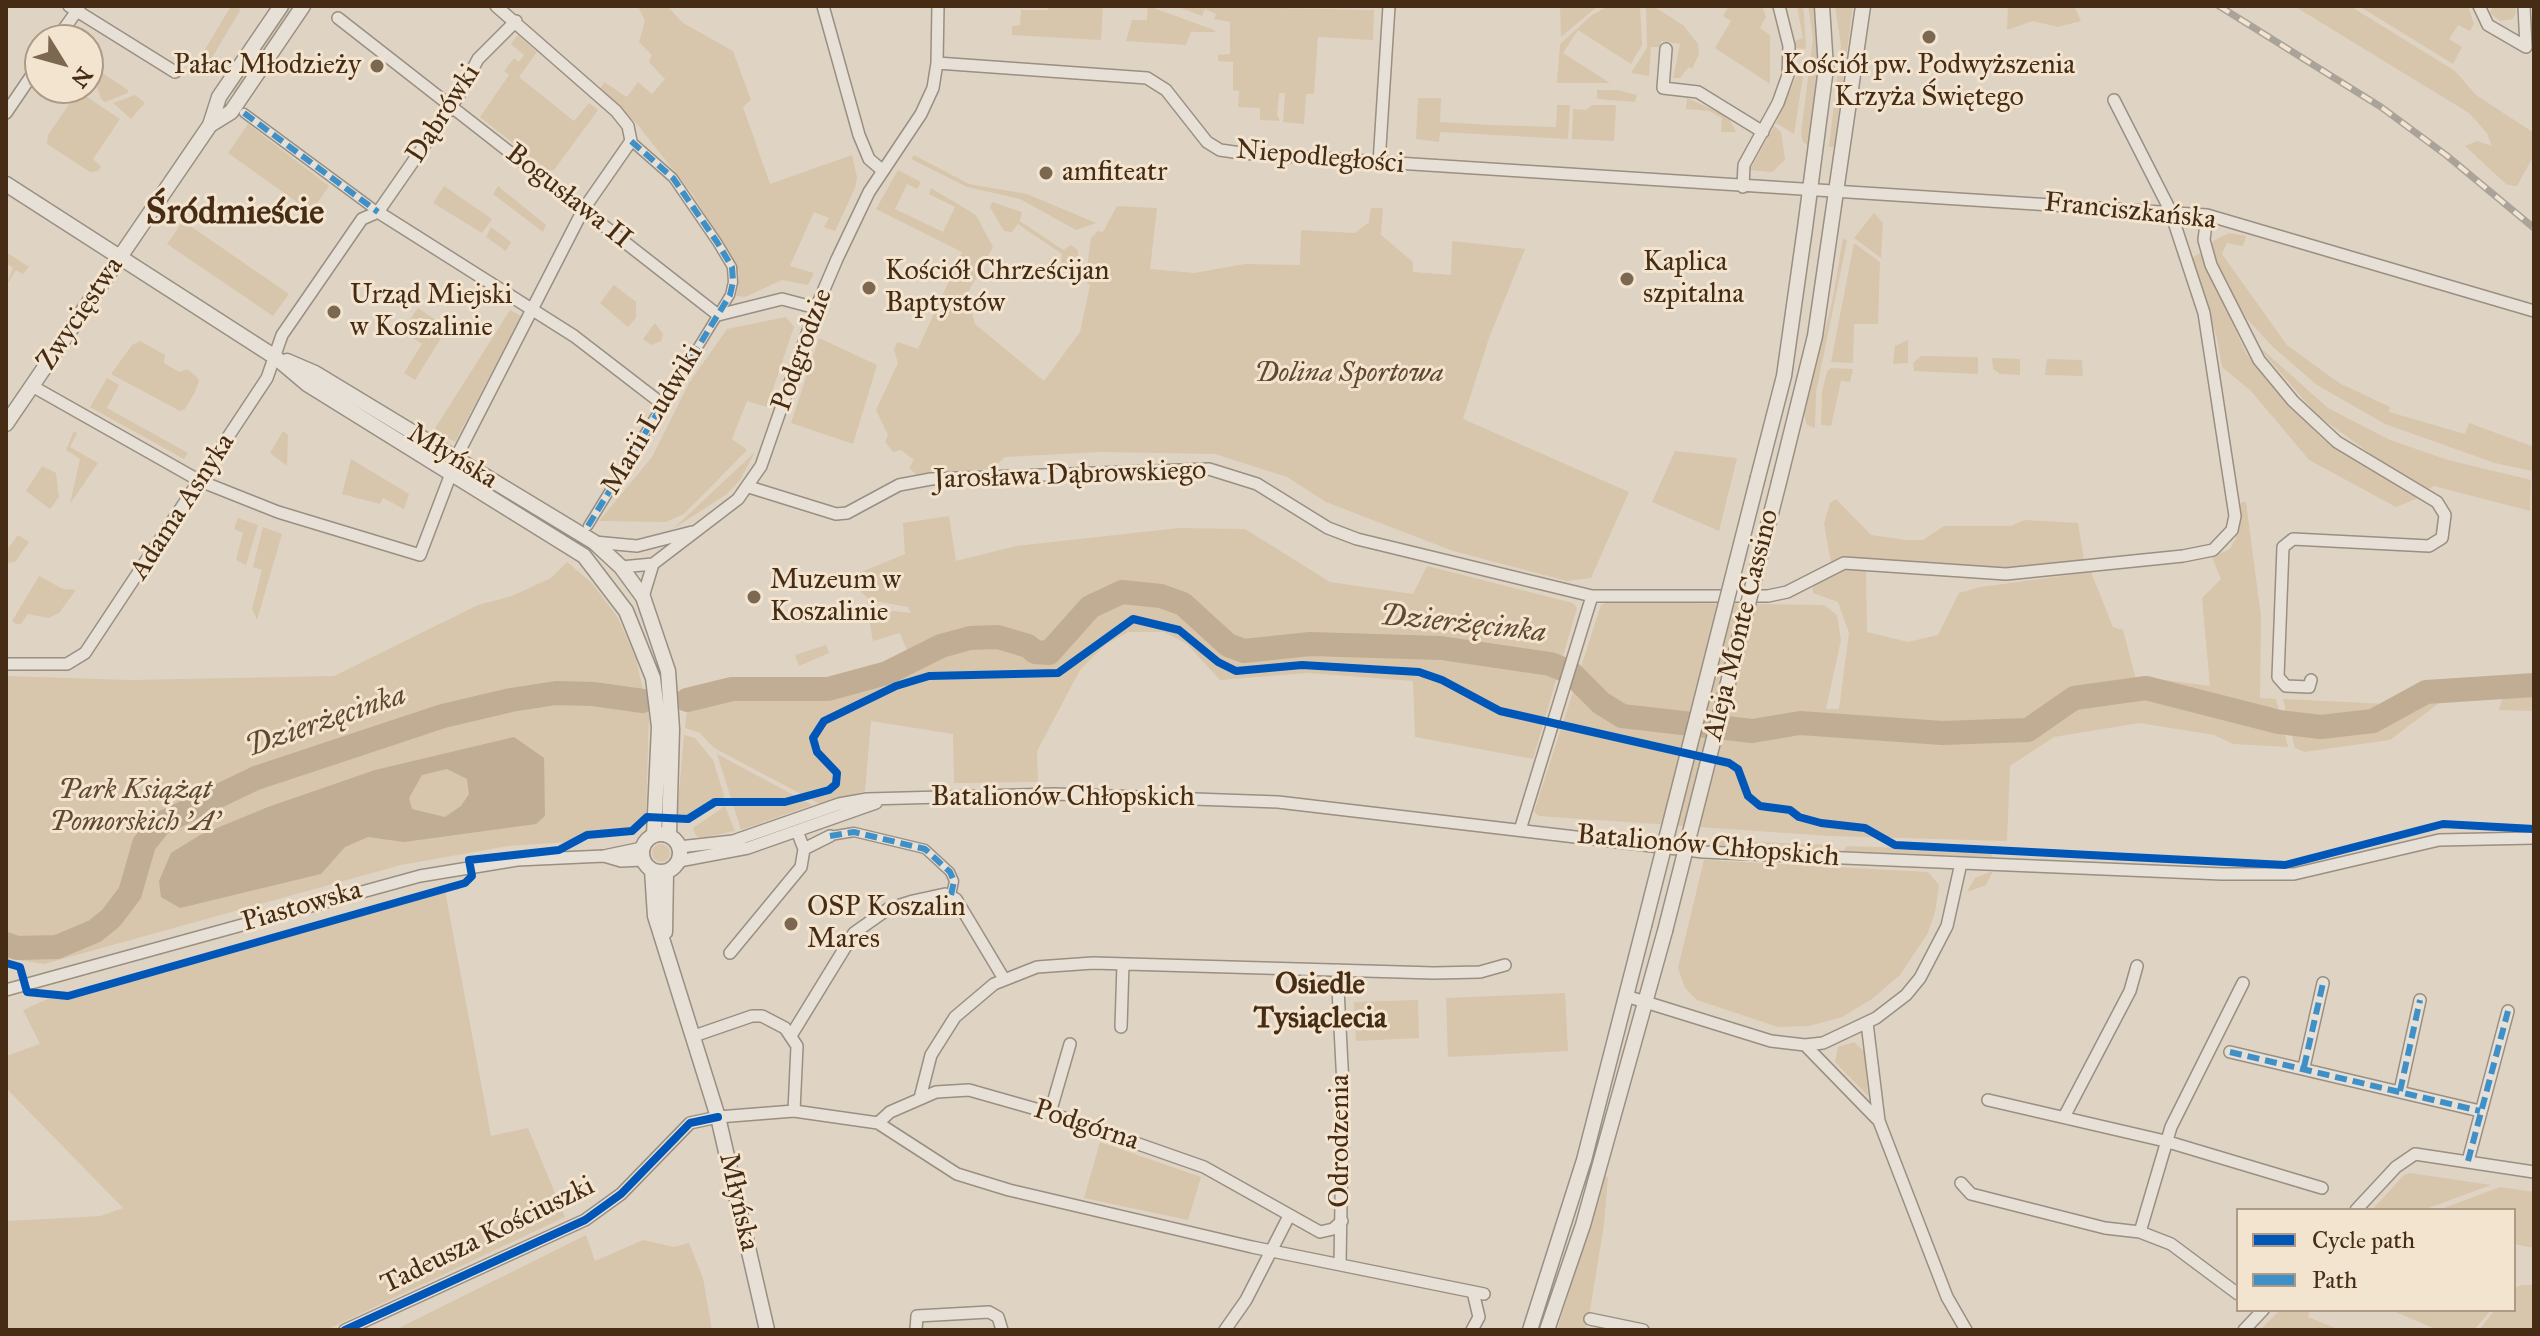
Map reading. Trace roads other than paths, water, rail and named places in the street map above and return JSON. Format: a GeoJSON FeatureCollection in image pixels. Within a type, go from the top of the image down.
{"type":"FeatureCollection","features":[{"type":"Feature","properties":{"kind":"street","name":"Zwycięstwa"},"geometry":{"type":"LineString","coordinates":[[6,424],[210,125],[219,97],[281,6]]}},
{"type":"Feature","properties":{"kind":"street","name":"Zwycięstwa"},"geometry":{"type":"LineString","coordinates":[[210,125],[231,112],[303,6]]}},
{"type":"Feature","properties":{"kind":"street"},"geometry":{"type":"LineString","coordinates":[[32,386],[200,481],[278,512],[420,555],[453,465],[583,210],[631,141],[628,126],[616,111],[496,6]]}},
{"type":"Feature","properties":{"kind":"street"},"geometry":{"type":"LineString","coordinates":[[823,6],[859,135],[869,159],[882,170]]}},
{"type":"Feature","properties":{"kind":"street"},"geometry":{"type":"LineString","coordinates":[[937,63],[938,6]]}},
{"type":"Feature","properties":{"kind":"street"},"geometry":{"type":"LineString","coordinates":[[1379,163],[1389,6]]}},
{"type":"Feature","properties":{"kind":"street"},"geometry":{"type":"LineString","coordinates":[[1743,187],[1744,165],[1763,132],[1788,75],[1789,46],[1779,6]]}},
{"type":"Feature","properties":{"kind":"street","name":"Aleja Monte Cassino"},"geometry":{"type":"LineString","coordinates":[[1530,1330],[1584,1160],[1784,376],[1826,68],[1822,6]]}},
{"type":"Feature","properties":{"kind":"street","name":"Aleja Monte Cassino"},"geometry":{"type":"LineString","coordinates":[[1547,1330],[1583,1225],[1646,1003],[1815,336],[1863,6]]}},
{"type":"Feature","properties":{"kind":"street"},"geometry":{"type":"LineString","coordinates":[[2479,6],[2488,25],[2526,47],[2524,6]]}},
{"type":"Feature","properties":{"kind":"street"},"geometry":{"type":"LineString","coordinates":[[75,8],[175,72]]}},
{"type":"Feature","properties":{"kind":"street","name":"Bogusława II"},"geometry":{"type":"LineString","coordinates":[[338,18],[718,315]]}},
{"type":"Feature","properties":{"kind":"street","name":"Dąbrówki"},"geometry":{"type":"LineString","coordinates":[[275,357],[282,335],[362,219],[378,212],[452,105],[478,59],[516,21]]}},
{"type":"Feature","properties":{"kind":"street"},"geometry":{"type":"LineString","coordinates":[[1666,49],[1663,88],[1698,92],[1763,132]]}},
{"type":"Feature","properties":{"kind":"street","name":"Podgrodzie"},"geometry":{"type":"LineString","coordinates":[[653,564],[749,487],[765,457],[816,308],[882,170],[921,114],[933,88],[937,63]]}},
{"type":"Feature","properties":{"kind":"street","name":"Niepodległości"},"geometry":{"type":"LineString","coordinates":[[937,63],[1147,78],[1166,90],[1195,130],[1220,150],[1810,191]]}},
{"type":"Feature","properties":{"kind":"street"},"geometry":{"type":"LineString","coordinates":[[6,113],[24,87]]}},
{"type":"Feature","properties":{"kind":"street","name":"Jarosława Dąbrowskiego"},"geometry":{"type":"LineString","coordinates":[[749,487],[836,514],[847,513],[899,485],[931,479],[1209,469],[1257,484],[1328,528],[1357,539],[1592,596],[1768,596],[1787,592],[1844,563],[2006,574],[2183,556],[2213,550],[2232,530],[2235,516],[2210,343],[2170,210],[2114,100]]}},
{"type":"Feature","properties":{"kind":"street"},"geometry":{"type":"LineString","coordinates":[[244,113],[378,212],[534,309],[661,403]]}},
{"type":"Feature","properties":{"kind":"street","name":"Marii Ludwiki"},"geometry":{"type":"LineString","coordinates":[[588,526],[730,295],[732,267],[673,178],[631,141]]}},
{"type":"Feature","properties":{"kind":"street","name":"Młyńska"},"geometry":{"type":"LineString","coordinates":[[6,184],[275,357],[307,384],[594,542],[621,567],[643,597],[663,648],[670,845]]}},
{"type":"Feature","properties":{"kind":"street","name":"Franciszkańska"},"geometry":{"type":"LineString","coordinates":[[1810,191],[2170,210],[2207,215],[2534,311]]}},
{"type":"Feature","properties":{"kind":"street"},"geometry":{"type":"LineString","coordinates":[[2207,215],[2204,240],[2225,298],[2259,360],[2293,401],[2337,442],[2437,502],[2445,515],[2442,538],[2429,546],[2293,539],[2283,547],[2278,677],[2286,686],[2309,687],[2311,680]]}},
{"type":"Feature","properties":{"kind":"street"},"geometry":{"type":"LineString","coordinates":[[718,315],[782,299],[816,308]]}},
{"type":"Feature","properties":{"kind":"street","name":"Adama Asnyka"},"geometry":{"type":"LineString","coordinates":[[6,664],[67,664],[85,653],[267,378],[275,357]]}},
{"type":"Feature","properties":{"kind":"street","name":"Młyńska"},"geometry":{"type":"LineString","coordinates":[[453,465],[584,556],[615,593],[636,629],[664,692]]}},
{"type":"Feature","properties":{"kind":"street","name":"Podgrodzie"},"geometry":{"type":"LineString","coordinates":[[594,542],[637,546],[697,531]]}},
{"type":"Feature","properties":{"kind":"street"},"geometry":{"type":"LineString","coordinates":[[615,593],[621,567],[637,546]]}},
{"type":"Feature","properties":{"kind":"street","name":"Młyńska"},"geometry":{"type":"LineString","coordinates":[[584,556],[621,567]]}},
{"type":"Feature","properties":{"kind":"street"},"geometry":{"type":"LineString","coordinates":[[621,567],[653,564],[643,597]]}},
{"type":"Feature","properties":{"kind":"street"},"geometry":{"type":"LineString","coordinates":[[1520,830],[1592,596]]}},
{"type":"Feature","properties":{"kind":"street","name":"Batalionów Chłopskich"},"geometry":{"type":"LineString","coordinates":[[670,845],[733,841],[839,804],[867,799],[1055,794],[1212,797],[1363,810],[1703,852],[2294,874],[2439,840],[2534,838]]}},
{"type":"Feature","properties":{"kind":"street","name":"Batalionów Chłopskich"},"geometry":{"type":"LineString","coordinates":[[670,845],[739,850],[880,801]]}},
{"type":"Feature","properties":{"kind":"street"},"geometry":{"type":"LineString","coordinates":[[730,953],[801,867],[804,849],[797,831]]}},
{"type":"Feature","properties":{"kind":"street"},"geometry":{"type":"LineString","coordinates":[[804,849],[830,836],[854,832],[925,849],[950,872],[954,881],[951,895]]}},
{"type":"Feature","properties":{"kind":"street"},"geometry":{"type":"LineString","coordinates":[[651,862],[670,845]]}},
{"type":"Feature","properties":{"kind":"street"},"geometry":{"type":"LineString","coordinates":[[651,862],[670,845]]}},
{"type":"Feature","properties":{"kind":"street","name":"Piastowska"},"geometry":{"type":"LineString","coordinates":[[6,990],[410,878],[506,861],[604,856],[651,862]]}},
{"type":"Feature","properties":{"kind":"street","name":"Młyńska"},"geometry":{"type":"LineString","coordinates":[[651,862],[664,936],[718,1117],[767,1330]]}},
{"type":"Feature","properties":{"kind":"street"},"geometry":{"type":"LineString","coordinates":[[1626,996],[1771,1041],[1805,1045],[1823,1043],[1867,1023],[1906,995],[1932,961],[1947,926],[1961,863]]}},
{"type":"Feature","properties":{"kind":"street"},"geometry":{"type":"LineString","coordinates":[[792,1034],[854,933],[888,909],[932,896],[951,895],[960,903],[1004,979]]}},
{"type":"Feature","properties":{"kind":"street"},"geometry":{"type":"LineString","coordinates":[[920,1098],[927,1066],[943,1034],[969,1002],[1004,979],[1053,964],[1480,972],[1505,965]]}},
{"type":"Feature","properties":{"kind":"street"},"geometry":{"type":"LineString","coordinates":[[1121,1027],[1123,964]]}},
{"type":"Feature","properties":{"kind":"street"},"geometry":{"type":"LineString","coordinates":[[2064,1117],[2130,991],[2137,966]]}},
{"type":"Feature","properties":{"kind":"street","name":"Odrodzenia"},"geometry":{"type":"LineString","coordinates":[[1337,970],[1343,1085],[1340,1264]]}},
{"type":"Feature","properties":{"kind":"street"},"geometry":{"type":"LineString","coordinates":[[2140,1232],[2165,1141],[2243,983]]}},
{"type":"Feature","properties":{"kind":"street"},"geometry":{"type":"LineString","coordinates":[[2304,1067],[2323,983]]}},
{"type":"Feature","properties":{"kind":"street"},"geometry":{"type":"LineString","coordinates":[[2400,1091],[2420,1000]]}},
{"type":"Feature","properties":{"kind":"street"},"geometry":{"type":"LineString","coordinates":[[2468,1161],[2508,1011]]}},
{"type":"Feature","properties":{"kind":"street"},"geometry":{"type":"LineString","coordinates":[[694,1036],[757,1016],[792,1034],[797,1046],[794,1111],[878,1123],[946,1169],[975,1180],[1271,1251],[1478,1293],[1479,1317],[1472,1330]]}},
{"type":"Feature","properties":{"kind":"street"},"geometry":{"type":"LineString","coordinates":[[1867,1023],[1879,1121],[1947,1297],[1966,1330]]}},
{"type":"Feature","properties":{"kind":"street"},"geometry":{"type":"LineString","coordinates":[[1050,1113],[1070,1044]]}},
{"type":"Feature","properties":{"kind":"street"},"geometry":{"type":"LineString","coordinates":[[1805,1045],[1879,1121]]}},
{"type":"Feature","properties":{"kind":"street"},"geometry":{"type":"LineString","coordinates":[[2230,1052],[2480,1111]]}},
{"type":"Feature","properties":{"kind":"street","name":"Podgórna"},"geometry":{"type":"LineString","coordinates":[[878,1123],[890,1112],[920,1098],[950,1089],[969,1090],[1050,1113],[1204,1167],[1320,1232],[1333,1229],[1342,1221]]}},
{"type":"Feature","properties":{"kind":"street"},"geometry":{"type":"LineString","coordinates":[[1988,1100],[2165,1141],[2322,1188]]}},
{"type":"Feature","properties":{"kind":"street","name":"Tadeusza Kościuszki"},"geometry":{"type":"LineString","coordinates":[[345,1330],[585,1220],[621,1194],[690,1123],[718,1117],[794,1111]]}},
{"type":"Feature","properties":{"kind":"street"},"geometry":{"type":"LineString","coordinates":[[2358,1208],[2396,1167],[2415,1154],[2534,1172]]}},
{"type":"Feature","properties":{"kind":"street"},"geometry":{"type":"LineString","coordinates":[[1961,1183],[1971,1194],[2105,1228],[2140,1232],[2171,1244],[2236,1293]]}},
{"type":"Feature","properties":{"kind":"street"},"geometry":{"type":"LineString","coordinates":[[1225,1330],[1246,1300],[1289,1216]]}},
{"type":"Feature","properties":{"kind":"street"},"geometry":{"type":"LineString","coordinates":[[916,1330],[917,1316],[989,1312],[998,1317],[1002,1330]]}},
{"type":"Feature","properties":{"kind":"street"},"geometry":{"type":"LineString","coordinates":[[2244,1330],[2260,1312]]}},
{"type":"Feature","properties":{"kind":"street"},"geometry":{"type":"LineString","coordinates":[[1590,1319],[1643,1330]]}},
{"type":"Feature","properties":{"kind":"waterway","name":"Dzierżęcinka"},"geometry":{"type":"LineString","coordinates":[[687,700],[732,689],[828,689],[887,673],[941,646],[970,638],[998,637],[1028,646],[1035,652],[1049,653],[1090,607],[1122,592],[1161,596],[1183,604],[1228,645],[1244,651],[1310,644],[1441,648],[1550,664],[1570,672],[1601,703],[1622,716],[1752,731],[1800,723],[1942,733],[2028,730],[2074,698],[2146,688],[2279,722],[2321,727],[2373,721],[2426,692],[2534,685]]}},
{"type":"Feature","properties":{"kind":"waterway","name":"Dzierżęcinka"},"geometry":{"type":"LineString","coordinates":[[6,944],[17,948],[57,947],[95,931],[111,918],[130,893],[144,844],[160,824],[256,778],[443,716],[511,700],[556,693],[643,701]]}},
{"type":"Feature","properties":{"kind":"railway"},"geometry":{"type":"LineString","coordinates":[[2219,6],[2381,107],[2446,155],[2534,228]]}},
{"type":"Feature","properties":{"kind":"place","name":"Kościół pw. Podwyższenia Krzyża Świętego"},"geometry":{"type":"Point","coordinates":[1929,37]}},
{"type":"Feature","properties":{"kind":"place","name":"Pałac Młodzieży"},"geometry":{"type":"Point","coordinates":[377,66]}},
{"type":"Feature","properties":{"kind":"place","name":"amfiteatr"},"geometry":{"type":"Point","coordinates":[1046,173]}},
{"type":"Feature","properties":{"kind":"place","name":"Kaplica szpitalna"},"geometry":{"type":"Point","coordinates":[1627,279]}},
{"type":"Feature","properties":{"kind":"place","name":"Kościół Chrześcijan Baptystów"},"geometry":{"type":"Point","coordinates":[869,288]}},
{"type":"Feature","properties":{"kind":"place","name":"Urząd Miejski w Koszalinie"},"geometry":{"type":"Point","coordinates":[334,312]}},
{"type":"Feature","properties":{"kind":"place","name":"Muzeum w Koszalinie"},"geometry":{"type":"Point","coordinates":[754,597]}},
{"type":"Feature","properties":{"kind":"place","name":"OSP Koszalin Mares"},"geometry":{"type":"Point","coordinates":[791,924]}},
{"type":"Feature","properties":{"kind":"district","name":"Śródmieście"},"geometry":{"type":"Point","coordinates":[235,214]}},
{"type":"Feature","properties":{"kind":"district","name":"Osiedle Tysiąclecia"},"geometry":{"type":"Point","coordinates":[1320,1003]}},
{"type":"Feature","properties":{"kind":"park label","name":"Dolina Sportowa"},"geometry":{"type":"Point","coordinates":[1349,374]}},
{"type":"Feature","properties":{"kind":"park label","name":"Park Książąt Pomorskich 'A'"},"geometry":{"type":"Point","coordinates":[135,807]}}]}
